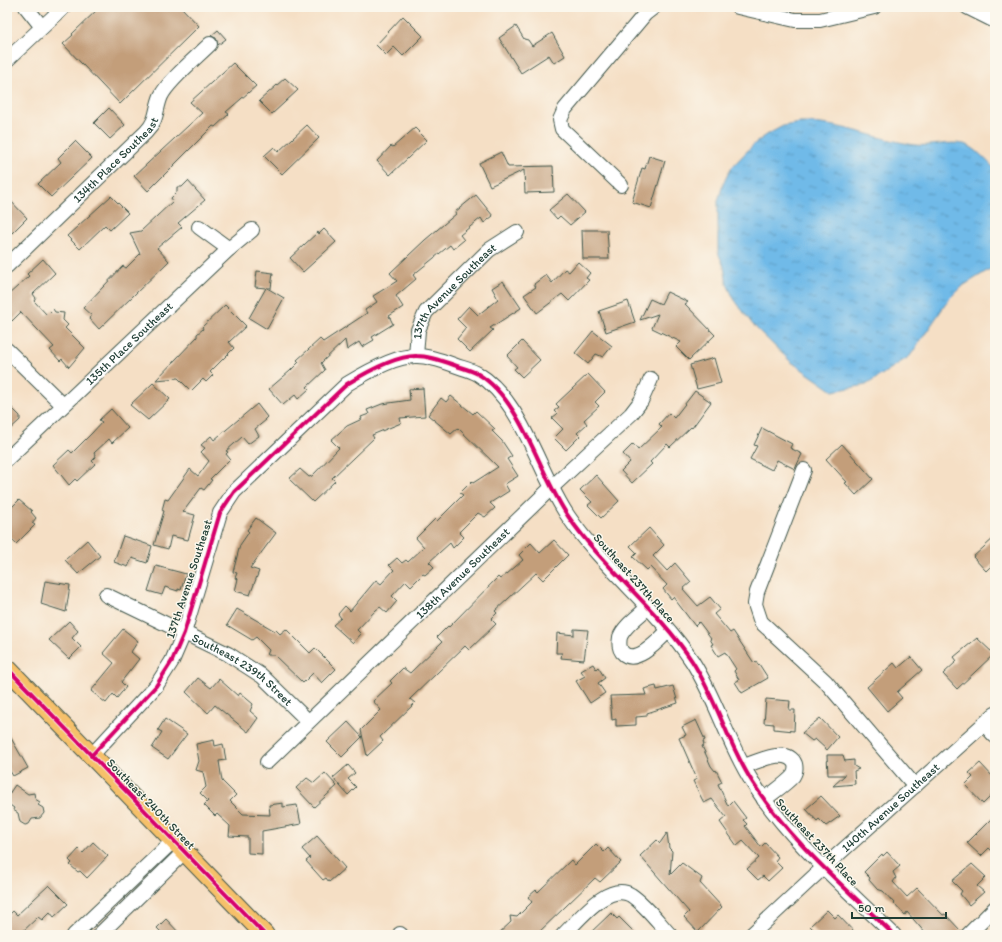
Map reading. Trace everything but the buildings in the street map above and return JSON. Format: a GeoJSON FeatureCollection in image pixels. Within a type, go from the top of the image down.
{"type":"FeatureCollection","features":[{"type":"Feature","properties":{"kind":"main road","name":"Southeast 240th Street"},"geometry":{"type":"LineString","coordinates":[[7,668],[265,935]]}},
{"type":"Feature","properties":{"kind":"street"},"geometry":{"type":"LineString","coordinates":[[26,7],[42,27]]}},
{"type":"Feature","properties":{"kind":"street"},"geometry":{"type":"LineString","coordinates":[[7,60],[64,7]]}},
{"type":"Feature","properties":{"kind":"street"},"geometry":{"type":"LineString","coordinates":[[621,185],[562,129],[560,120],[565,109],[644,14],[654,7]]}},
{"type":"Feature","properties":{"kind":"street"},"geometry":{"type":"LineString","coordinates":[[738,7],[795,20],[820,20],[874,7]]}},
{"type":"Feature","properties":{"kind":"street"},"geometry":{"type":"LineString","coordinates":[[967,7],[995,21]]}},
{"type":"Feature","properties":{"kind":"street","name":"134th Place Southeast"},"geometry":{"type":"LineString","coordinates":[[7,266],[149,129],[155,122],[161,96],[210,44]]}},
{"type":"Feature","properties":{"kind":"street"},"geometry":{"type":"LineString","coordinates":[[199,227],[229,249]]}},
{"type":"Feature","properties":{"kind":"street","name":"135th Place Southeast"},"geometry":{"type":"LineString","coordinates":[[7,459],[229,249],[252,230]]}},
{"type":"Feature","properties":{"kind":"street","name":"137th Avenue Southeast"},"geometry":{"type":"LineString","coordinates":[[91,756],[156,686],[172,661],[184,633],[220,513],[234,492],[347,384],[369,371],[390,362],[416,356],[418,330],[426,312],[489,250],[517,232]]}},
{"type":"Feature","properties":{"kind":"street"},"geometry":{"type":"LineString","coordinates":[[7,350],[63,405]]}},
{"type":"Feature","properties":{"kind":"street","name":"Southeast 237th Place"},"geometry":{"type":"LineString","coordinates":[[416,356],[448,363],[478,374],[500,392],[516,413],[551,488],[568,516],[596,552],[668,631],[692,661],[744,766],[773,813],[824,867],[894,935]]}},
{"type":"Feature","properties":{"kind":"street","name":"138th Avenue Southeast"},"geometry":{"type":"LineString","coordinates":[[267,762],[551,488],[631,414],[641,402],[651,379]]}},
{"type":"Feature","properties":{"kind":"street"},"geometry":{"type":"LineString","coordinates":[[804,470],[756,592],[755,604],[757,613],[770,632],[826,682],[915,786]]}},
{"type":"Feature","properties":{"kind":"street","name":"Southeast 239th Street"},"geometry":{"type":"LineString","coordinates":[[106,595],[228,654],[262,676],[308,721]]}},
{"type":"Feature","properties":{"kind":"street","name":"Southeast 237th Place"},"geometry":{"type":"LineString","coordinates":[[647,608],[624,630],[620,637],[619,646],[623,652],[629,656],[639,655],[646,652],[668,631]]}},
{"type":"Feature","properties":{"kind":"street","name":"140th Avenue Southeast"},"geometry":{"type":"LineString","coordinates":[[751,935],[824,867],[995,714]]}},
{"type":"Feature","properties":{"kind":"street"},"geometry":{"type":"LineString","coordinates":[[984,724],[995,736]]}},
{"type":"Feature","properties":{"kind":"street","name":"Southeast 237th Place"},"geometry":{"type":"LineString","coordinates":[[744,766],[771,757],[784,756],[793,760],[796,767],[794,774],[764,800]]}},
{"type":"Feature","properties":{"kind":"street"},"geometry":{"type":"LineString","coordinates":[[74,935],[178,846]]}},
{"type":"Feature","properties":{"kind":"street"},"geometry":{"type":"LineString","coordinates":[[99,935],[178,846]]}},
{"type":"Feature","properties":{"kind":"street"},"geometry":{"type":"LineString","coordinates":[[563,935],[599,900],[610,893],[620,892],[629,894],[636,900],[670,935]]}},
{"type":"Feature","properties":{"kind":"street"},"geometry":{"type":"LineString","coordinates":[[968,935],[995,908]]}},
{"type":"Feature","properties":{"kind":"water"},"geometry":{"type":"Polygon","coordinates":[[[800,123],[829,125],[915,145],[952,143],[964,144],[977,151],[995,169],[995,266],[961,287],[949,299],[910,356],[866,385],[833,391],[790,361],[753,325],[734,299],[727,284],[724,267],[718,252],[718,201],[723,184],[731,168],[754,144],[768,134],[783,126],[800,123]]]}},
{"type":"Feature","properties":{"kind":"cycle path"},"geometry":{"type":"LineString","coordinates":[[91,756],[156,686],[172,661],[184,633],[220,513],[234,492],[347,384],[400,358],[422,356],[441,360],[478,374],[493,386],[507,401],[529,439],[548,480],[568,516],[598,554],[663,623],[692,661],[709,691],[736,753],[753,783],[768,804],[819,863],[894,935]]}},
{"type":"Feature","properties":{"kind":"cycle path"},"geometry":{"type":"LineString","coordinates":[[7,668],[265,935]]}}]}
